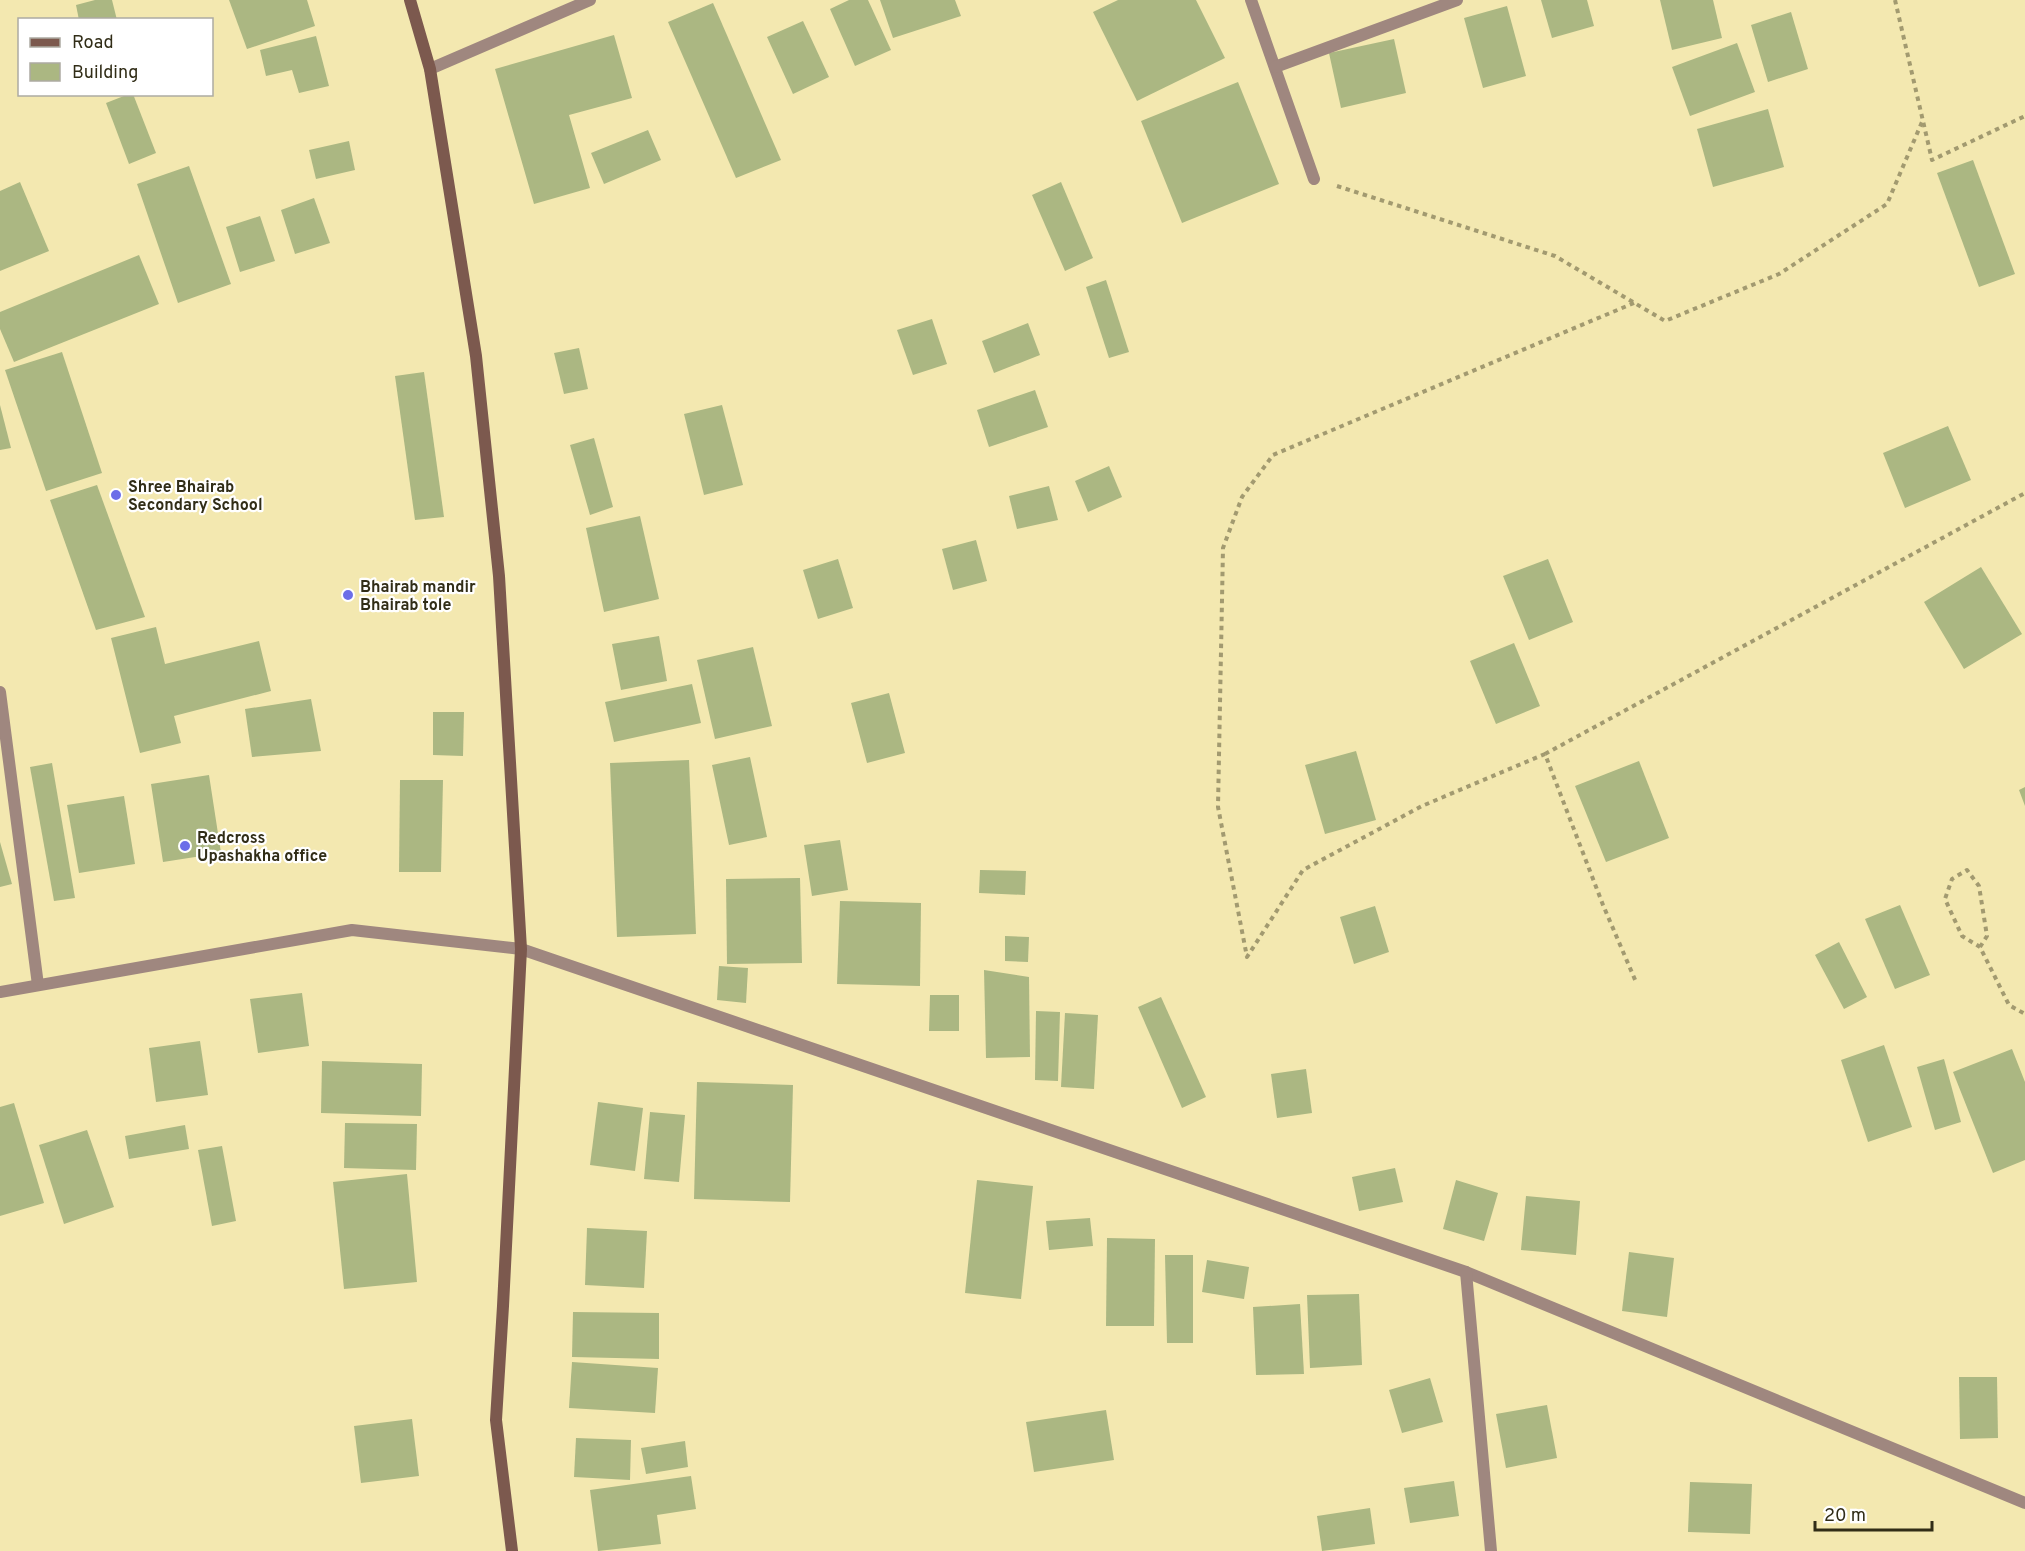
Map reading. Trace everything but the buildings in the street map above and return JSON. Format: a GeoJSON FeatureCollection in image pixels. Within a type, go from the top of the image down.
{"type":"FeatureCollection","features":[{"type":"Feature","properties":{"kind":"main road"},"geometry":{"type":"LineString","coordinates":[[410,0],[430,69],[476,356],[498,564],[520,949],[496,1420],[512,1551]]}},
{"type":"Feature","properties":{"kind":"street"},"geometry":{"type":"LineString","coordinates":[[430,69],[590,0]]}},
{"type":"Feature","properties":{"kind":"street"},"geometry":{"type":"LineString","coordinates":[[1251,0],[1314,179]]}},
{"type":"Feature","properties":{"kind":"street"},"geometry":{"type":"LineString","coordinates":[[1275,68],[1457,0]]}},
{"type":"Feature","properties":{"kind":"street"},"geometry":{"type":"LineString","coordinates":[[0,692],[38,984]]}},
{"type":"Feature","properties":{"kind":"street"},"geometry":{"type":"LineString","coordinates":[[0,992],[352,930],[520,949],[1466,1272],[2025,1503]]}},
{"type":"Feature","properties":{"kind":"street"},"geometry":{"type":"LineString","coordinates":[[1466,1272],[1491,1551]]}},
{"type":"Feature","properties":{"kind":"path"},"geometry":{"type":"LineString","coordinates":[[1895,0],[1932,160],[2025,116]]}},
{"type":"Feature","properties":{"kind":"path"},"geometry":{"type":"LineString","coordinates":[[1314,179],[1555,256],[1665,321],[1779,274],[1887,204],[1922,122]]}},
{"type":"Feature","properties":{"kind":"path"},"geometry":{"type":"LineString","coordinates":[[1634,303],[1273,454],[1242,497],[1223,548],[1218,807],[1247,957],[1304,870],[1422,806],[1545,754],[2025,493]]}},
{"type":"Feature","properties":{"kind":"path"},"geometry":{"type":"LineString","coordinates":[[1545,754],[1603,905],[1636,982]]}},
{"type":"Feature","properties":{"kind":"path"},"geometry":{"type":"LineString","coordinates":[[1980,947],[1987,936],[1979,886],[1967,870],[1952,879],[1945,899],[1962,936],[1980,947],[2009,1005],[2025,1014]]}},
{"type":"Feature","properties":{"kind":"place","name":"Shree Bhairab Secondary School"},"geometry":{"type":"Point","coordinates":[116,495]}},
{"type":"Feature","properties":{"kind":"place","name":"Bhairab mandir Bhairab tole"},"geometry":{"type":"Point","coordinates":[348,595]}},
{"type":"Feature","properties":{"kind":"place","name":"Redcross Upashakha office"},"geometry":{"type":"Point","coordinates":[185,846]}}]}
